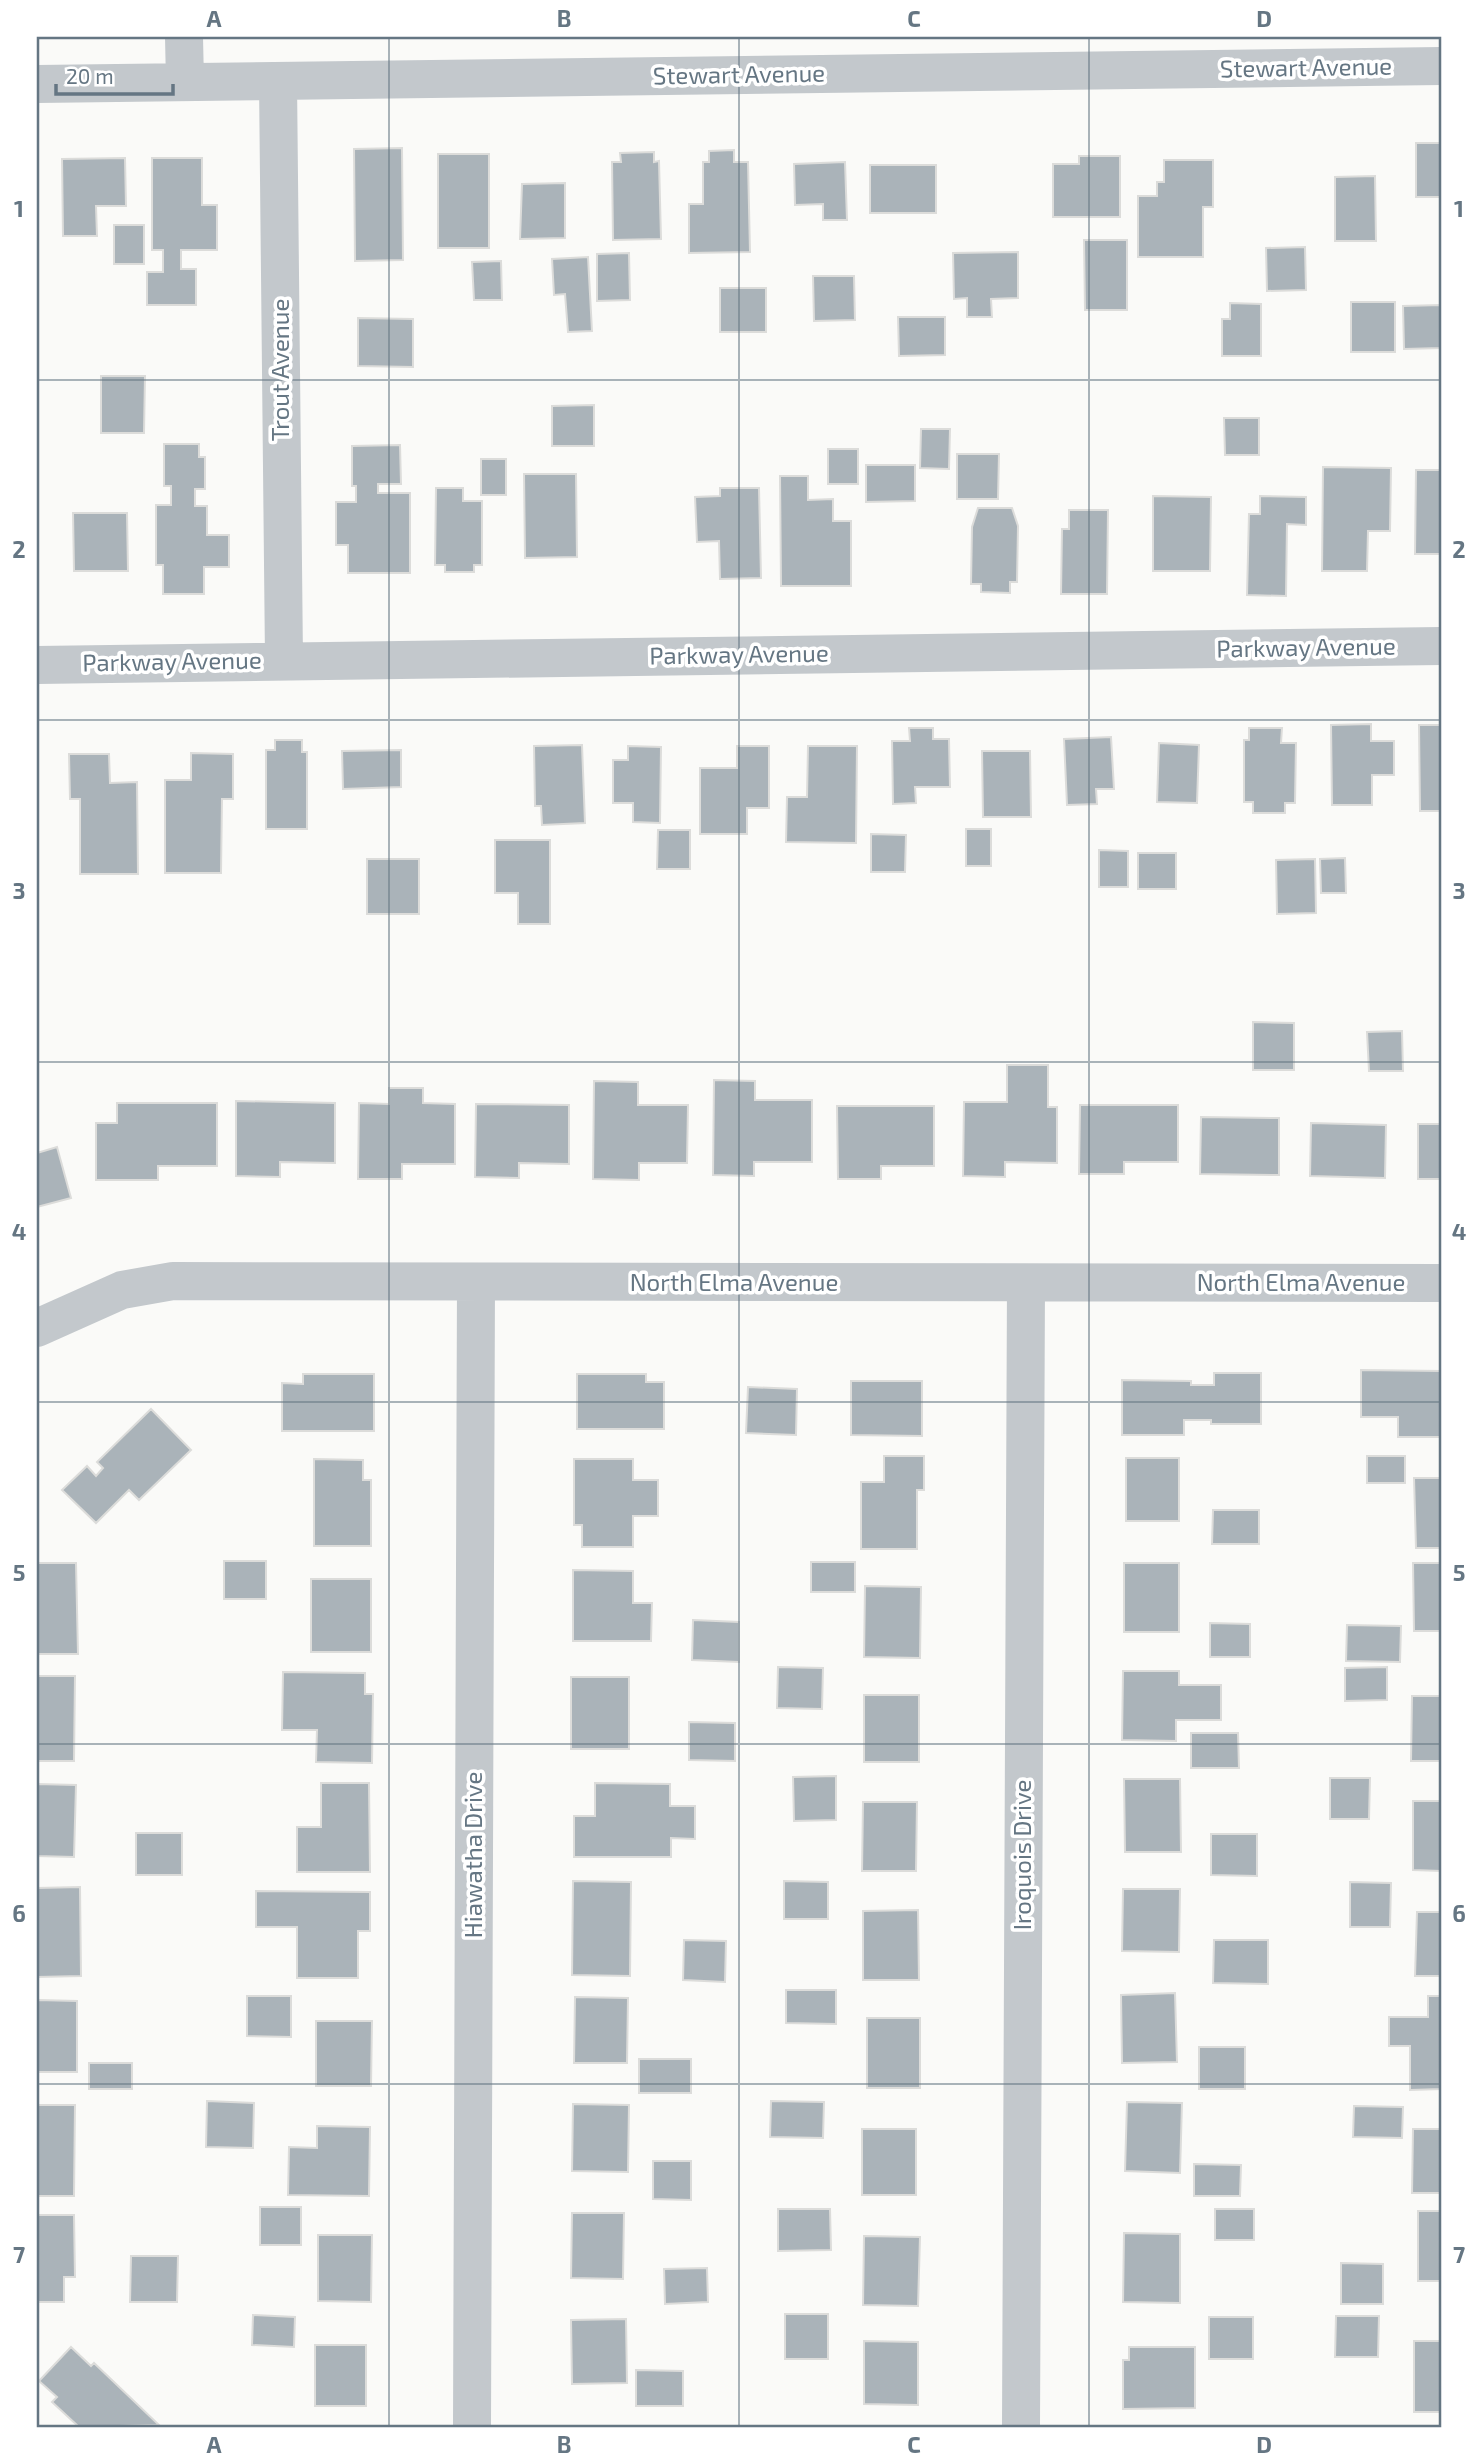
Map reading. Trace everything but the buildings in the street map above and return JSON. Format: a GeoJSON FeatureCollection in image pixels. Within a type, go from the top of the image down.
{"type":"FeatureCollection","features":[{"type":"Feature","properties":{"kind":"street"},"geometry":{"type":"LineString","coordinates":[[184,37],[185,82]]}},
{"type":"Feature","properties":{"kind":"street","name":"Stewart Avenue"},"geometry":{"type":"LineString","coordinates":[[37,84],[1441,66]]}},
{"type":"Feature","properties":{"kind":"street","name":"Trout Avenue"},"geometry":{"type":"LineString","coordinates":[[278,80],[284,660]]}},
{"type":"Feature","properties":{"kind":"street","name":"Parkway Avenue"},"geometry":{"type":"LineString","coordinates":[[37,665],[1441,646]]}},
{"type":"Feature","properties":{"kind":"street","name":"North Elma Avenue"},"geometry":{"type":"LineString","coordinates":[[37,1328],[102,1297],[143,1284],[203,1281],[1441,1283]]}},
{"type":"Feature","properties":{"kind":"street","name":"Hiawatha Drive"},"geometry":{"type":"LineString","coordinates":[[472,2427],[476,1282]]}},
{"type":"Feature","properties":{"kind":"street","name":"Iroquois Drive"},"geometry":{"type":"LineString","coordinates":[[1021,2427],[1026,1283]]}}]}
